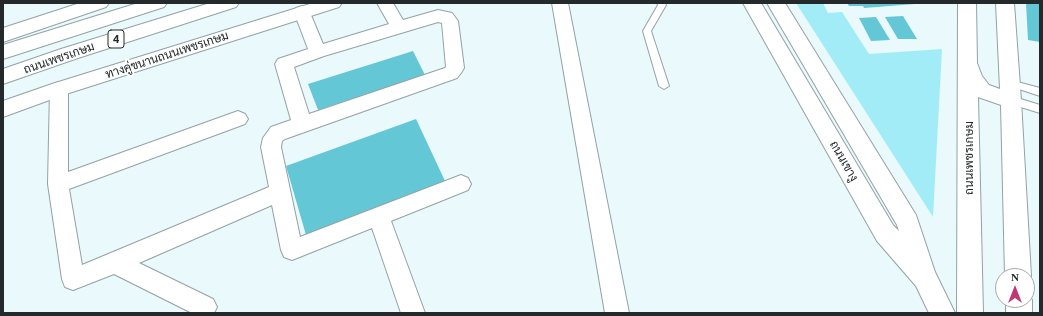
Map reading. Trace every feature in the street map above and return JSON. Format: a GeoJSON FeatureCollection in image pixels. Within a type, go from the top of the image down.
{"type":"FeatureCollection","features":[{"type":"Feature","properties":{"kind":"main road"},"geometry":{"type":"LineString","coordinates":[[3,35],[100,3]]}},
{"type":"Feature","properties":{"kind":"main road","name":"ถนนเพชรเกษม"},"geometry":{"type":"LineString","coordinates":[[3,52],[158,3]]}},
{"type":"Feature","properties":{"kind":"main road","name":"ถนนเพชรเกษม"},"geometry":{"type":"LineString","coordinates":[[3,77],[68,54],[230,3]]}},
{"type":"Feature","properties":{"kind":"main road","name":"ทางคู่ขนานถนนเพชรเกษม"},"geometry":{"type":"LineString","coordinates":[[3,109],[59,89],[332,3]]}},
{"type":"Feature","properties":{"kind":"main road","name":"ถนนเขางู"},"geometry":{"type":"LineString","coordinates":[[752,3],[886,233],[925,278],[942,313]]}},
{"type":"Feature","properties":{"kind":"main road"},"geometry":{"type":"LineString","coordinates":[[776,3],[908,222],[925,278]]}},
{"type":"Feature","properties":{"kind":"main road","name":"ถนนเพชรเกษม"},"geometry":{"type":"LineString","coordinates":[[967,3],[968,65],[973,94],[970,313]]}},
{"type":"Feature","properties":{"kind":"main road"},"geometry":{"type":"LineString","coordinates":[[1005,3],[1018,268]]}},
{"type":"Feature","properties":{"kind":"main road"},"geometry":{"type":"LineString","coordinates":[[973,94],[992,95],[1010,92]]}},
{"type":"Feature","properties":{"kind":"street"},"geometry":{"type":"LineString","coordinates":[[385,3],[399,27]]}},
{"type":"Feature","properties":{"kind":"street"},"geometry":{"type":"LineString","coordinates":[[560,3],[617,313]]}},
{"type":"Feature","properties":{"kind":"street"},"geometry":{"type":"LineString","coordinates":[[302,12],[318,52]]}},
{"type":"Feature","properties":{"kind":"street"},"geometry":{"type":"LineString","coordinates":[[302,124],[284,64],[399,27],[438,16],[446,17],[450,21],[455,68],[451,73],[278,133],[274,138],[271,147],[292,250],[461,184]]}},
{"type":"Feature","properties":{"kind":"street"},"geometry":{"type":"LineString","coordinates":[[59,89],[58,184],[73,279],[115,263],[280,192]]}},
{"type":"Feature","properties":{"kind":"street"},"geometry":{"type":"LineString","coordinates":[[58,184],[238,119]]}},
{"type":"Feature","properties":{"kind":"street"},"geometry":{"type":"LineString","coordinates":[[379,217],[414,313]]}},
{"type":"Feature","properties":{"kind":"street"},"geometry":{"type":"LineString","coordinates":[[115,263],[205,307]]}},
{"type":"Feature","properties":{"kind":"lane"},"geometry":{"type":"LineString","coordinates":[[661,3],[662,5],[648,31],[664,86]]}},
{"type":"Feature","properties":{"kind":"lane"},"geometry":{"type":"LineString","coordinates":[[1010,92],[1040,92]]}},
{"type":"Feature","properties":{"kind":"lane"},"geometry":{"type":"LineString","coordinates":[[1010,92],[1040,109]]}},
{"type":"Feature","properties":{"kind":"shaded area"},"geometry":{"type":"Polygon","coordinates":[[[796,3],[823,3],[828,13],[842,12],[869,54],[942,49],[933,217],[796,3]]]}},
{"type":"Feature","properties":{"kind":"building"},"geometry":{"type":"Polygon","coordinates":[[[847,3],[915,4],[864,8],[863,6],[849,6],[847,3]]]}},
{"type":"Feature","properties":{"kind":"building"},"geometry":{"type":"Polygon","coordinates":[[[1026,3],[1040,3],[1040,42],[1028,40],[1026,3]]]}},
{"type":"Feature","properties":{"kind":"building"},"geometry":{"type":"Polygon","coordinates":[[[903,16],[917,39],[898,39],[885,17],[903,16]]]}},
{"type":"Feature","properties":{"kind":"building"},"geometry":{"type":"Polygon","coordinates":[[[876,17],[890,40],[871,41],[859,18],[876,17]]]}},
{"type":"Feature","properties":{"kind":"building"},"geometry":{"type":"Polygon","coordinates":[[[413,51],[425,75],[318,110],[308,84],[413,51]]]}},
{"type":"Feature","properties":{"kind":"building"},"geometry":{"type":"Polygon","coordinates":[[[416,119],[445,181],[306,235],[286,166],[416,119]]]}}]}
